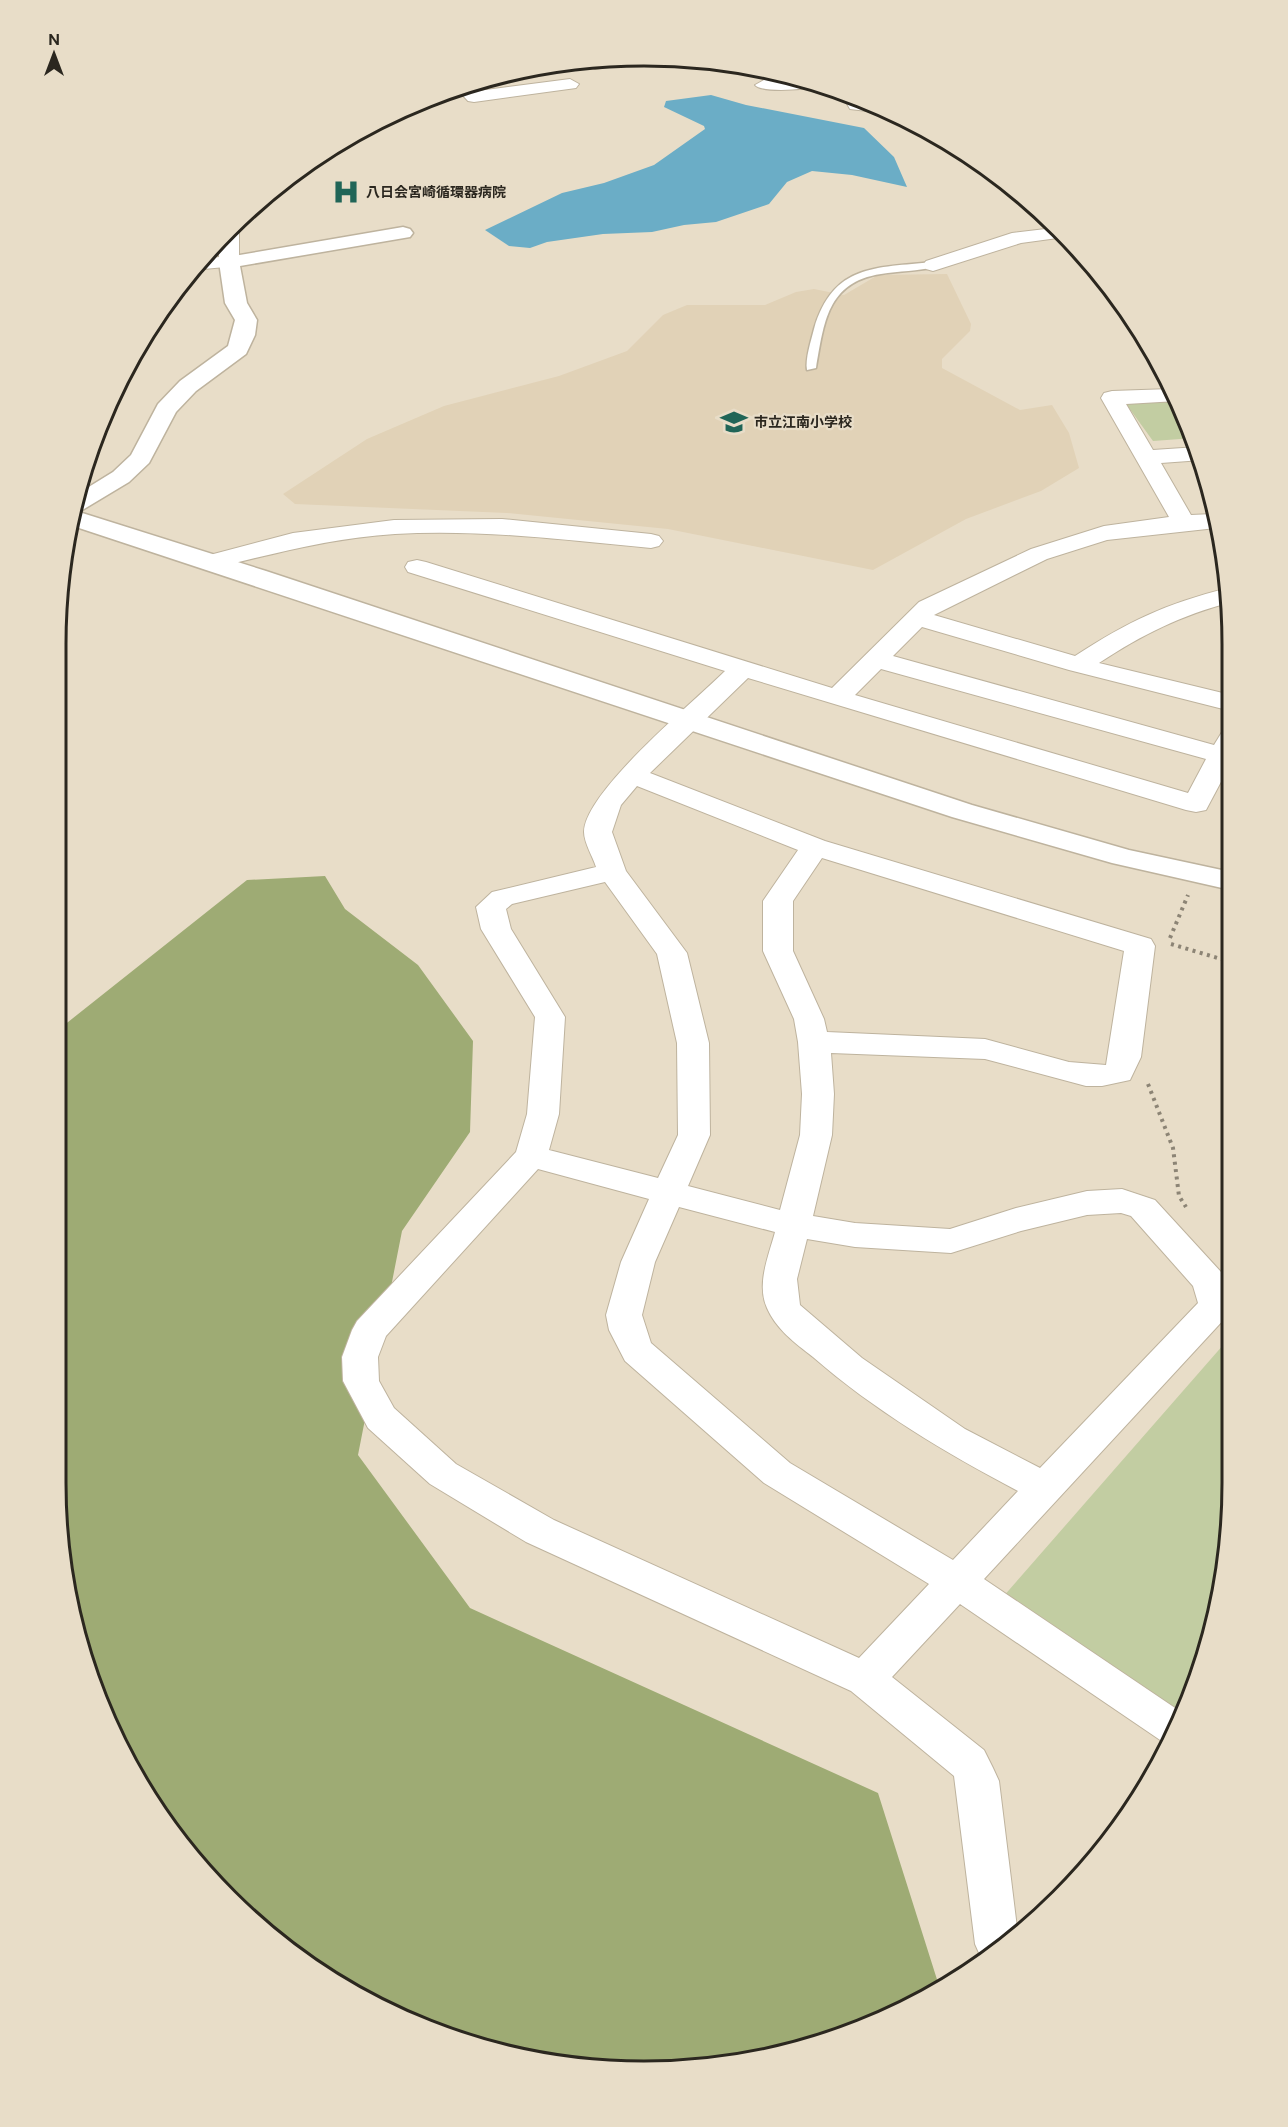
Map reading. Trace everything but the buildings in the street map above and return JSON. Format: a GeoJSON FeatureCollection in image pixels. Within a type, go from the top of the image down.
{"type":"FeatureCollection","features":[{"type":"Feature","properties":{"kind":"street"},"geometry":{"type":"LineString","coordinates":[[470,93],[474,97],[570,84]]}},
{"type":"Feature","properties":{"kind":"street"},"geometry":{"type":"LineString","coordinates":[[764,85],[786,84]]}},
{"type":"Feature","properties":{"kind":"street"},"geometry":{"type":"LineString","coordinates":[[208,264],[403,233]]}},
{"type":"Feature","properties":{"kind":"street"},"geometry":{"type":"LineString","coordinates":[[933,265],[1002,241],[1052,234]]}},
{"type":"Feature","properties":{"kind":"street"},"geometry":{"type":"LineString","coordinates":[[84,500],[121,477],[141,458],[166,409],[188,386],[238,349],[244,335],[246,320],[236,303],[229,262],[229,241]]}},
{"type":"Feature","properties":{"kind":"street"},"geometry":{"type":"LineString","coordinates":[[1165,395],[1113,398],[1184,522]]}},
{"type":"Feature","properties":{"kind":"street"},"geometry":{"type":"LineString","coordinates":[[1145,457],[1190,455]]}},
{"type":"Feature","properties":{"kind":"street"},"geometry":{"type":"LineString","coordinates":[[80,520],[215,561],[688,722],[995,821],[1222,879]]}},
{"type":"Feature","properties":{"kind":"street"},"geometry":{"type":"LineString","coordinates":[[837,698],[916,617],[928,608],[1066,543],[1104,533],[1184,522],[1209,521]]}},
{"type":"Feature","properties":{"kind":"street"},"geometry":{"type":"LineString","coordinates":[[215,561],[293,540],[394,527],[502,526],[651,541]]}},
{"type":"Feature","properties":{"kind":"street"},"geometry":{"type":"LineString","coordinates":[[417,567],[837,698],[1196,804],[1222,755]]}},
{"type":"Feature","properties":{"kind":"street"},"geometry":{"type":"LineString","coordinates":[[1078,664],[1134,629],[1181,608],[1220,597]]}},
{"type":"Feature","properties":{"kind":"street"},"geometry":{"type":"LineString","coordinates":[[916,617],[1078,664],[1222,701]]}},
{"type":"Feature","properties":{"kind":"street"},"geometry":{"type":"LineString","coordinates":[[874,659],[1222,746]]}},
{"type":"Feature","properties":{"kind":"street"},"geometry":{"type":"LineString","coordinates":[[744,668],[632,775],[608,803],[598,832],[612,872],[672,953],[693,1043],[694,1135],[638,1262],[624,1315],[627,1330],[638,1352],[777,1473],[958,1582],[1168,1726]]}},
{"type":"Feature","properties":{"kind":"street"},"geometry":{"type":"LineString","coordinates":[[632,775],[815,847],[1140,946],[1125,1057],[1119,1073],[1109,1076],[1077,1073],[986,1049],[814,1042]]}},
{"type":"Feature","properties":{"kind":"street"},"geometry":{"type":"LineString","coordinates":[[815,847],[778,901],[778,951],[809,1019],[814,1042],[818,1094],[816,1135],[780,1279],[783,1306],[792,1320],[849,1368],[952,1439],[1045,1488]]}},
{"type":"Feature","properties":{"kind":"street"},"geometry":{"type":"LineString","coordinates":[[612,872],[502,898],[491,907],[496,929],[550,1017],[543,1114],[531,1156],[370,1330],[360,1358],[361,1381],[381,1418],[443,1474],[540,1531],[865,1679],[969,1762],[978,1781],[997,1941]]}},
{"type":"Feature","properties":{"kind":"street"},"geometry":{"type":"LineString","coordinates":[[531,1156],[792,1225],[855,1235],[951,1241],[1016,1220],[1088,1203],[1122,1201],[1143,1208],[1209,1281],[1216,1306],[865,1679]]}},
{"type":"Feature","properties":{"kind":"lane"},"geometry":{"type":"LineString","coordinates":[[811,368],[823,307],[839,288],[856,276],[870,271],[933,265]]}},
{"type":"Feature","properties":{"kind":"path"},"geometry":{"type":"LineString","coordinates":[[1166,952],[1167,943],[1189,892]]}},
{"type":"Feature","properties":{"kind":"path"},"geometry":{"type":"LineString","coordinates":[[1167,943],[1222,959]]}},
{"type":"Feature","properties":{"kind":"path"},"geometry":{"type":"LineString","coordinates":[[1146,1081],[1173,1148],[1179,1196],[1191,1214]]}},
{"type":"Feature","properties":{"kind":"shaded area","name":"市立江南小学校"},"geometry":{"type":"Polygon","coordinates":[[[947,274],[971,324],[970,331],[942,359],[942,368],[1020,410],[1052,405],[1069,433],[1079,468],[1041,491],[966,519],[873,570],[668,529],[507,513],[295,504],[283,494],[367,439],[444,406],[559,376],[627,351],[663,315],[687,305],[765,305],[796,292],[814,289],[844,295],[878,275],[947,274]]]}},
{"type":"Feature","properties":{"kind":"green space"},"geometry":{"type":"Polygon","coordinates":[[[1167,399],[1184,439],[1153,441],[1124,401],[1167,399]]]}},
{"type":"Feature","properties":{"kind":"green space"},"geometry":{"type":"Polygon","coordinates":[[[325,876],[345,909],[418,965],[473,1041],[470,1132],[402,1231],[358,1455],[470,1608],[878,1793],[938,1981],[933,1984],[865,2017],[830,2030],[757,2050],[719,2056],[682,2060],[606,2060],[531,2050],[494,2041],[423,2017],[388,2001],[355,1984],[292,1942],[235,1892],[209,1864],[185,1835],[143,1772],[110,1704],[86,1633],[77,1596],[67,1521],[66,1024],[247,880],[325,876]]]}},
{"type":"Feature","properties":{"kind":"green space"},"geometry":{"type":"Polygon","coordinates":[[[1222,1346],[1222,1483],[1217,1558],[1202,1633],[1174,1714],[995,1606],[1222,1346]]]}},
{"type":"Feature","properties":{"kind":"water"},"geometry":{"type":"Polygon","coordinates":[[[711,95],[746,105],[864,128],[894,157],[907,187],[852,175],[812,171],[787,182],[769,204],[716,222],[684,225],[652,232],[603,234],[547,242],[530,248],[509,246],[485,230],[562,193],[604,183],[654,165],[705,129],[704,126],[664,107],[666,101],[711,95]]]}},
{"type":"Feature","properties":{"kind":"place","name":"八日会宮崎循環器病院"},"geometry":{"type":"Point","coordinates":[346,192]}},
{"type":"Feature","properties":{"kind":"place","name":"市立江南小学校"},"geometry":{"type":"Point","coordinates":[734,422]}}]}
